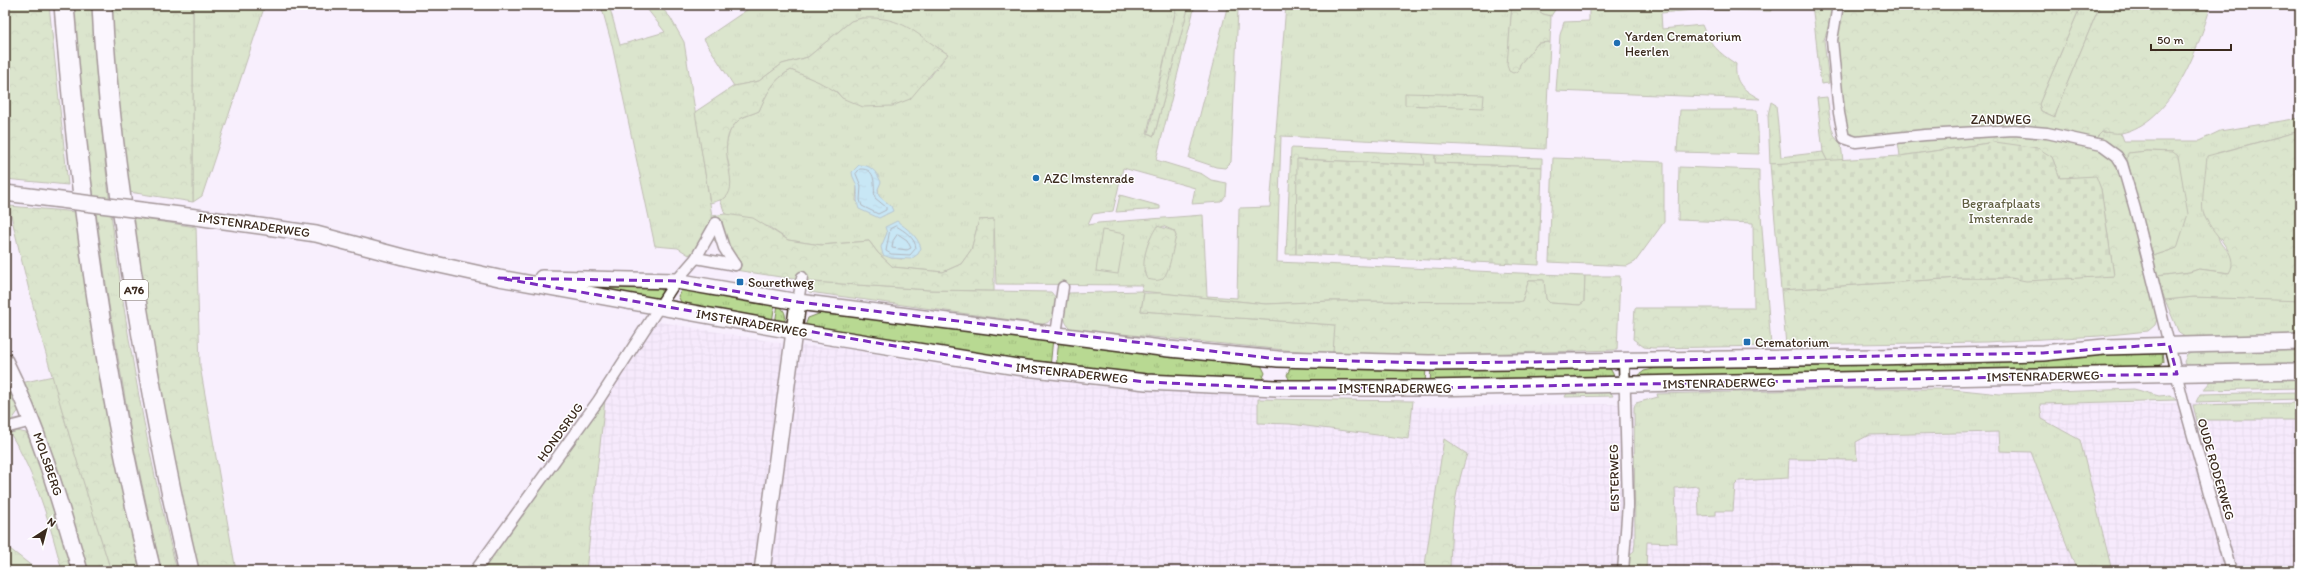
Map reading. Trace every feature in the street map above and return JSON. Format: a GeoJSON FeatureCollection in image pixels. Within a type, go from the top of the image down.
{"type":"FeatureCollection","features":[{"type":"Feature","properties":{"kind":"highway"},"geometry":{"type":"LineString","coordinates":[[64,5],[78,162],[104,342],[136,511],[151,571]]}},
{"type":"Feature","properties":{"kind":"highway","name":"A76"},"geometry":{"type":"LineString","coordinates":[[102,5],[113,150],[136,303],[173,503],[190,571]]}},
{"type":"Feature","properties":{"kind":"street","name":"ZANDWEG"},"geometry":{"type":"LineString","coordinates":[[1838,5],[1832,40],[1839,113],[1844,138],[1856,142],[1925,135],[2014,130],[2047,133],[2102,145],[2117,156],[2122,164],[2135,209],[2169,344]]}},
{"type":"Feature","properties":{"kind":"street","name":"IMSTENRADERWEG"},"geometry":{"type":"LineString","coordinates":[[5,193],[316,234],[403,257],[499,278],[662,306],[793,331],[1016,367],[1146,382],[1292,388],[1428,388],[2300,371]]}},
{"type":"Feature","properties":{"kind":"street","name":"HONDSRUG"},"geometry":{"type":"LineString","coordinates":[[475,571],[598,401],[662,306],[676,281],[696,258],[716,223],[724,248],[735,265],[696,258]]}},
{"type":"Feature","properties":{"kind":"street"},"geometry":{"type":"LineString","coordinates":[[762,571],[793,331],[802,277]]}},
{"type":"Feature","properties":{"kind":"street","name":"IMSTENRADERWEG"},"geometry":{"type":"LineString","coordinates":[[499,278],[598,278],[676,281],[798,302],[1056,334],[1278,359],[1428,363],[1624,361],[2043,353],[2104,347],[2169,344],[2300,342]]}},
{"type":"Feature","properties":{"kind":"street"},"geometry":{"type":"LineString","coordinates":[[1056,334],[1063,287]]}},
{"type":"Feature","properties":{"kind":"street","name":"OUDE RODERWEG"},"geometry":{"type":"LineString","coordinates":[[2169,344],[2230,571]]}},
{"type":"Feature","properties":{"kind":"street","name":"MOLSBERG"},"geometry":{"type":"LineString","coordinates":[[5,361],[32,420],[50,469],[80,571]]}},
{"type":"Feature","properties":{"kind":"street","name":"EISTERWEG"},"geometry":{"type":"LineString","coordinates":[[1623,571],[1628,504],[1624,361]]}},
{"type":"Feature","properties":{"kind":"street"},"geometry":{"type":"LineString","coordinates":[[5,428],[32,420]]}},
{"type":"Feature","properties":{"kind":"highlighted area"},"geometry":{"type":"Polygon","coordinates":[[[499,278],[676,281],[798,302],[1278,359],[1429,363],[1624,361],[2043,353],[2169,344],[2177,374],[1428,388],[1276,388],[1146,382],[1017,367],[499,278]]]}},
{"type":"Feature","properties":{"kind":"shaded area"},"geometry":{"type":"Polygon","coordinates":[[[655,321],[791,345],[841,348],[962,370],[1106,387],[1427,407],[1590,404],[2300,403],[2300,571],[475,571],[655,321]]]}},
{"type":"Feature","properties":{"kind":"green space"},"geometry":{"type":"Polygon","coordinates":[[[5,5],[49,5],[68,185],[5,179],[5,5]]]}},
{"type":"Feature","properties":{"kind":"green space"},"geometry":{"type":"Polygon","coordinates":[[[74,5],[93,5],[100,110],[120,284],[151,457],[177,571],[161,571],[132,438],[109,305],[79,92],[74,5]]]}},
{"type":"Feature","properties":{"kind":"green space"},"geometry":{"type":"Polygon","coordinates":[[[110,5],[193,5],[193,202],[129,192],[115,70],[110,5]]]}},
{"type":"Feature","properties":{"kind":"green space"},"geometry":{"type":"Polygon","coordinates":[[[193,5],[265,5],[202,196],[193,202],[193,5]]]}},
{"type":"Feature","properties":{"kind":"green space"},"geometry":{"type":"Polygon","coordinates":[[[601,5],[609,5],[620,45],[665,32],[644,5],[659,5],[670,17],[684,42],[712,216],[697,249],[689,255],[678,248],[655,246],[612,45],[601,5]]]}},
{"type":"Feature","properties":{"kind":"green space"},"geometry":{"type":"Polygon","coordinates":[[[754,5],[1177,5],[1147,133],[1154,136],[1189,5],[1195,5],[1156,160],[1202,174],[1211,180],[1227,183],[1226,196],[1221,202],[1192,204],[1195,188],[1123,168],[1113,211],[1093,214],[1088,225],[1203,215],[1207,296],[1237,298],[1239,208],[1270,207],[1286,5],[1512,5],[1509,42],[1518,71],[1520,64],[1538,43],[1550,42],[1545,149],[1281,136],[1277,262],[1585,276],[1584,302],[1580,305],[1550,303],[1546,299],[1543,280],[1529,280],[1522,301],[1518,302],[1331,301],[1266,304],[1141,291],[1143,285],[996,284],[994,219],[979,220],[971,250],[961,264],[943,272],[893,267],[878,253],[869,241],[821,245],[788,240],[769,227],[725,214],[720,199],[725,198],[730,170],[725,148],[730,131],[739,119],[759,111],[771,87],[780,77],[791,70],[825,84],[842,98],[929,78],[948,54],[932,44],[862,18],[851,21],[808,57],[782,64],[759,81],[734,86],[704,39],[754,5]],[[857,186],[856,201],[891,206],[879,196],[878,189],[857,186]],[[1163,226],[1152,236],[1147,247],[1144,273],[1166,273],[1176,236],[1174,231],[1163,226]],[[887,233],[885,238],[891,258],[902,259],[887,233]]]}},
{"type":"Feature","properties":{"kind":"green space"},"geometry":{"type":"Polygon","coordinates":[[[1177,5],[1189,5],[1154,136],[1148,133],[1177,5]]]}},
{"type":"Feature","properties":{"kind":"green space"},"geometry":{"type":"Polygon","coordinates":[[[1512,5],[1530,5],[1543,14],[1551,16],[1550,42],[1538,43],[1520,64],[1518,71],[1513,73],[1509,71],[1507,65],[1512,5]]]}},
{"type":"Feature","properties":{"kind":"green space"},"geometry":{"type":"Polygon","coordinates":[[[1530,5],[1703,5],[1704,9],[1661,13],[1662,29],[1702,25],[1715,48],[1736,64],[1737,77],[1741,86],[1749,93],[1760,99],[1556,91],[1560,35],[1564,22],[1589,21],[1589,9],[1556,8],[1551,16],[1543,14],[1530,5]]]}},
{"type":"Feature","properties":{"kind":"green space"},"geometry":{"type":"Polygon","coordinates":[[[1703,5],[1770,5],[1771,11],[1707,10],[1703,5]]]}},
{"type":"Feature","properties":{"kind":"green space"},"geometry":{"type":"Polygon","coordinates":[[[1812,5],[1836,5],[1824,40],[1829,83],[1821,84],[1812,5]]]}},
{"type":"Feature","properties":{"kind":"green space"},"geometry":{"type":"Polygon","coordinates":[[[1844,5],[2081,5],[2039,104],[2041,111],[2055,117],[2062,96],[2100,5],[2211,5],[2199,42],[2190,62],[2180,82],[2168,100],[2155,115],[2139,126],[2121,133],[2102,132],[2094,140],[2048,131],[1858,140],[1844,131],[1833,75],[1840,11],[1844,5]]]}},
{"type":"Feature","properties":{"kind":"green space"},"geometry":{"type":"Polygon","coordinates":[[[2081,5],[2100,5],[2062,96],[2055,117],[2041,111],[2039,104],[2081,5]]]}},
{"type":"Feature","properties":{"kind":"green space"},"geometry":{"type":"Polygon","coordinates":[[[1227,8],[1238,10],[1231,162],[1225,168],[1216,167],[1189,158],[1227,8]]]}},
{"type":"Feature","properties":{"kind":"green space"},"geometry":{"type":"Polygon","coordinates":[[[862,18],[877,18],[899,23],[948,54],[910,99],[892,106],[863,107],[842,98],[837,92],[819,82],[791,70],[785,73],[775,82],[759,111],[739,120],[731,130],[727,140],[731,183],[730,191],[725,198],[710,203],[695,112],[734,86],[759,81],[782,64],[808,57],[851,21],[862,18]]]}},
{"type":"Feature","properties":{"kind":"green space"},"geometry":{"type":"Polygon","coordinates":[[[1405,93],[1484,95],[1483,108],[1405,105],[1405,93]]]}},
{"type":"Feature","properties":{"kind":"green space"},"geometry":{"type":"Polygon","coordinates":[[[1827,97],[1832,129],[1837,140],[1841,144],[1843,161],[1828,162],[1823,152],[1817,98],[1827,97]]]}},
{"type":"Feature","properties":{"kind":"green space"},"geometry":{"type":"Polygon","coordinates":[[[1771,102],[1776,105],[1781,157],[1823,152],[1828,162],[1770,164],[1768,115],[1771,102]]]}},
{"type":"Feature","properties":{"kind":"green space"},"geometry":{"type":"Polygon","coordinates":[[[1680,110],[1757,110],[1759,154],[1677,152],[1680,110]]]}},
{"type":"Feature","properties":{"kind":"green space"},"geometry":{"type":"Polygon","coordinates":[[[2300,118],[2300,131],[2217,153],[2217,227],[2218,236],[2222,246],[2232,256],[2233,266],[2230,273],[2199,269],[2190,272],[2157,276],[2153,256],[2177,248],[2173,152],[2147,151],[2129,153],[2127,159],[2110,143],[2094,140],[2102,132],[2121,133],[2124,141],[2199,141],[2220,131],[2300,118]]]}},
{"type":"Feature","properties":{"kind":"green space"},"geometry":{"type":"Polygon","coordinates":[[[2300,131],[2300,301],[2194,297],[2165,300],[2157,276],[2190,272],[2199,269],[2229,273],[2232,265],[2228,250],[2211,228],[2203,212],[2203,193],[2207,156],[2300,131]]]}},
{"type":"Feature","properties":{"kind":"green space"},"geometry":{"type":"Polygon","coordinates":[[[2006,132],[2093,143],[2114,158],[2121,173],[2159,313],[2155,325],[2148,331],[2100,336],[1986,342],[1786,345],[1781,290],[1959,278],[2011,278],[2026,280],[2114,276],[2101,189],[2095,177],[2060,178],[2052,157],[1995,142],[1900,156],[1898,141],[2006,132]]]}},
{"type":"Feature","properties":{"kind":"green space","name":"Begraafplaats Imstenrade"},"geometry":{"type":"Polygon","coordinates":[[[1995,142],[2038,148],[2052,157],[2060,178],[2096,176],[2101,189],[2114,276],[2026,281],[2011,278],[1959,278],[1781,290],[1770,164],[1900,156],[1995,142]]]}},
{"type":"Feature","properties":{"kind":"green space"},"geometry":{"type":"Polygon","coordinates":[[[1291,148],[1423,154],[1426,165],[1298,159],[1296,254],[1286,254],[1291,148]]]}},
{"type":"Feature","properties":{"kind":"green space"},"geometry":{"type":"Polygon","coordinates":[[[2147,151],[2173,152],[2178,156],[2188,214],[2177,248],[2153,256],[2127,159],[2128,153],[2147,151]]]}},
{"type":"Feature","properties":{"kind":"green space"},"geometry":{"type":"Polygon","coordinates":[[[1423,154],[1435,155],[1435,163],[1542,167],[1539,265],[1296,254],[1297,159],[1425,165],[1423,154]]]}},
{"type":"Feature","properties":{"kind":"green space"},"geometry":{"type":"Polygon","coordinates":[[[1435,155],[1542,158],[1542,167],[1435,163],[1435,155]]]}},
{"type":"Feature","properties":{"kind":"green space"},"geometry":{"type":"Polygon","coordinates":[[[1553,158],[1664,162],[1664,222],[1635,262],[1627,266],[1549,262],[1553,158]]]}},
{"type":"Feature","properties":{"kind":"green space"},"geometry":{"type":"Polygon","coordinates":[[[1679,167],[1759,170],[1759,188],[1771,346],[1653,348],[1644,347],[1633,339],[1635,308],[1754,308],[1753,223],[1678,220],[1679,167]]]}},
{"type":"Feature","properties":{"kind":"green space"},"geometry":{"type":"Polygon","coordinates":[[[1120,195],[1160,206],[1160,209],[1116,212],[1120,195]]]}},
{"type":"Feature","properties":{"kind":"green space"},"geometry":{"type":"Polygon","coordinates":[[[9,206],[77,212],[92,331],[141,571],[111,571],[69,435],[43,344],[9,206]]]}},
{"type":"Feature","properties":{"kind":"green space"},"geometry":{"type":"Polygon","coordinates":[[[725,214],[753,218],[788,240],[821,245],[869,241],[878,253],[893,267],[943,272],[961,264],[971,250],[979,220],[994,219],[994,291],[930,290],[813,282],[735,270],[733,254],[704,233],[712,216],[725,214]]]}},
{"type":"Feature","properties":{"kind":"green space"},"geometry":{"type":"Polygon","coordinates":[[[130,217],[196,227],[200,366],[236,571],[193,571],[130,217]]]}},
{"type":"Feature","properties":{"kind":"green space"},"geometry":{"type":"Polygon","coordinates":[[[1157,226],[1174,231],[1176,236],[1168,270],[1160,280],[1147,279],[1144,266],[1144,259],[1148,245],[1157,226]]]}},
{"type":"Feature","properties":{"kind":"green space"},"geometry":{"type":"Polygon","coordinates":[[[1102,230],[1125,234],[1118,274],[1096,271],[1102,230]]]}},
{"type":"Feature","properties":{"kind":"green space"},"geometry":{"type":"Polygon","coordinates":[[[1585,276],[1620,276],[1617,350],[1436,355],[1333,353],[1335,325],[1141,311],[1144,293],[1161,293],[1266,304],[1331,301],[1518,302],[1522,301],[1529,280],[1544,280],[1546,299],[1550,303],[1580,305],[1584,302],[1585,276]]]}},
{"type":"Feature","properties":{"kind":"green space"},"geometry":{"type":"Polygon","coordinates":[[[816,282],[930,290],[1051,292],[1056,298],[1054,315],[1052,319],[1040,324],[809,292],[809,285],[816,282]]]}},
{"type":"Feature","properties":{"kind":"green space"},"geometry":{"type":"Polygon","coordinates":[[[577,285],[660,287],[663,293],[655,300],[577,285]]]}},
{"type":"Feature","properties":{"kind":"green space"},"geometry":{"type":"Polygon","coordinates":[[[682,289],[775,302],[772,323],[682,304],[678,296],[682,289]]]}},
{"type":"Feature","properties":{"kind":"green space"},"geometry":{"type":"Polygon","coordinates":[[[1141,291],[1144,293],[1141,311],[1336,325],[1333,353],[1296,351],[1071,329],[1064,317],[1065,302],[1069,293],[1141,291]]]}},
{"type":"Feature","properties":{"kind":"green space"},"geometry":{"type":"Polygon","coordinates":[[[2194,297],[2300,300],[2300,338],[2189,340],[2179,333],[2165,300],[2194,297]]]}},
{"type":"Feature","properties":{"kind":"green space"},"geometry":{"type":"Polygon","coordinates":[[[778,304],[784,312],[785,319],[784,322],[775,324],[778,304]]]}},
{"type":"Feature","properties":{"kind":"green space"},"geometry":{"type":"Polygon","coordinates":[[[824,312],[951,329],[997,331],[1053,338],[1050,368],[805,326],[808,318],[824,312]]]}},
{"type":"Feature","properties":{"kind":"green space"},"geometry":{"type":"Polygon","coordinates":[[[1059,339],[1260,363],[1265,373],[1262,380],[1258,383],[1056,369],[1059,339]]]}},
{"type":"Feature","properties":{"kind":"green space"},"geometry":{"type":"Polygon","coordinates":[[[2300,349],[2300,368],[2187,368],[2184,362],[2187,355],[2193,352],[2300,349]]]}},
{"type":"Feature","properties":{"kind":"green space"},"geometry":{"type":"Polygon","coordinates":[[[2162,352],[2163,362],[2157,367],[1637,377],[1644,371],[1654,369],[1822,366],[1873,360],[2162,352]]]}},
{"type":"Feature","properties":{"kind":"green space"},"geometry":{"type":"Polygon","coordinates":[[[1291,366],[1426,367],[1425,385],[1291,383],[1287,375],[1291,366]]]}},
{"type":"Feature","properties":{"kind":"green space"},"geometry":{"type":"Polygon","coordinates":[[[1604,366],[1611,370],[1615,378],[1430,385],[1431,368],[1604,366]]]}},
{"type":"Feature","properties":{"kind":"green space"},"geometry":{"type":"Polygon","coordinates":[[[2300,374],[2300,388],[2203,390],[2213,379],[2300,374]]]}},
{"type":"Feature","properties":{"kind":"green space"},"geometry":{"type":"Polygon","coordinates":[[[53,376],[65,421],[111,571],[88,571],[56,463],[21,383],[53,376]]]}},
{"type":"Feature","properties":{"kind":"green space"},"geometry":{"type":"Polygon","coordinates":[[[5,377],[19,410],[12,420],[5,423],[5,377]]]}},
{"type":"Feature","properties":{"kind":"green space"},"geometry":{"type":"Polygon","coordinates":[[[1854,389],[1952,389],[2000,394],[2134,389],[2159,396],[2170,395],[2176,400],[2040,404],[2042,419],[2080,440],[2112,571],[2077,571],[2031,452],[2000,451],[1999,432],[1869,435],[1856,442],[1857,460],[1789,459],[1788,478],[1739,481],[1735,485],[1733,511],[1716,511],[1716,515],[1699,516],[1698,486],[1675,488],[1677,543],[1647,542],[1646,571],[1628,571],[1629,555],[1634,551],[1635,542],[1634,407],[1636,403],[1658,397],[1657,394],[1854,389]]]}},
{"type":"Feature","properties":{"kind":"green space"},"geometry":{"type":"Polygon","coordinates":[[[1568,391],[1610,391],[1613,396],[1565,397],[1568,391]]]}},
{"type":"Feature","properties":{"kind":"green space"},"geometry":{"type":"Polygon","coordinates":[[[2300,392],[2300,399],[2196,402],[2200,394],[2300,392]]]}},
{"type":"Feature","properties":{"kind":"green space"},"geometry":{"type":"Polygon","coordinates":[[[1258,399],[1413,401],[1409,439],[1290,424],[1258,423],[1258,399]]]}},
{"type":"Feature","properties":{"kind":"green space"},"geometry":{"type":"Polygon","coordinates":[[[605,400],[586,571],[482,571],[605,400]]]}},
{"type":"Feature","properties":{"kind":"green space"},"geometry":{"type":"Polygon","coordinates":[[[2299,403],[2296,407],[2296,420],[2203,420],[2208,443],[2202,440],[2193,405],[2299,403]]]}},
{"type":"Feature","properties":{"kind":"green space"},"geometry":{"type":"Polygon","coordinates":[[[17,431],[26,433],[38,442],[76,571],[62,571],[35,483],[10,433],[17,431]]]}},
{"type":"Feature","properties":{"kind":"green space"},"geometry":{"type":"Polygon","coordinates":[[[1444,439],[1467,454],[1456,498],[1451,540],[1450,571],[1424,571],[1444,439]]]}},
{"type":"Feature","properties":{"kind":"green space"},"geometry":{"type":"Polygon","coordinates":[[[5,546],[10,549],[38,571],[5,571],[5,546]]]}},
{"type":"Feature","properties":{"kind":"water"},"geometry":{"type":"Polygon","coordinates":[[[859,165],[867,166],[873,169],[881,182],[878,189],[879,196],[891,206],[893,211],[879,218],[859,209],[857,201],[857,187],[852,172],[859,165]]]}},
{"type":"Feature","properties":{"kind":"water"},"geometry":{"type":"Polygon","coordinates":[[[897,221],[914,236],[921,248],[918,254],[911,259],[891,258],[883,255],[881,247],[887,233],[885,227],[897,221]]]}},
{"type":"Feature","properties":{"kind":"place","name":"Yarden Crematorium Heerlen"},"geometry":{"type":"Point","coordinates":[1617,43]}},
{"type":"Feature","properties":{"kind":"place","name":"AZC Imstenrade"},"geometry":{"type":"Point","coordinates":[1036,178]}},
{"type":"Feature","properties":{"kind":"place","name":"Sourethweg"},"geometry":{"type":"Point","coordinates":[740,282]}},
{"type":"Feature","properties":{"kind":"place","name":"Crematorium"},"geometry":{"type":"Point","coordinates":[1747,342]}}]}
